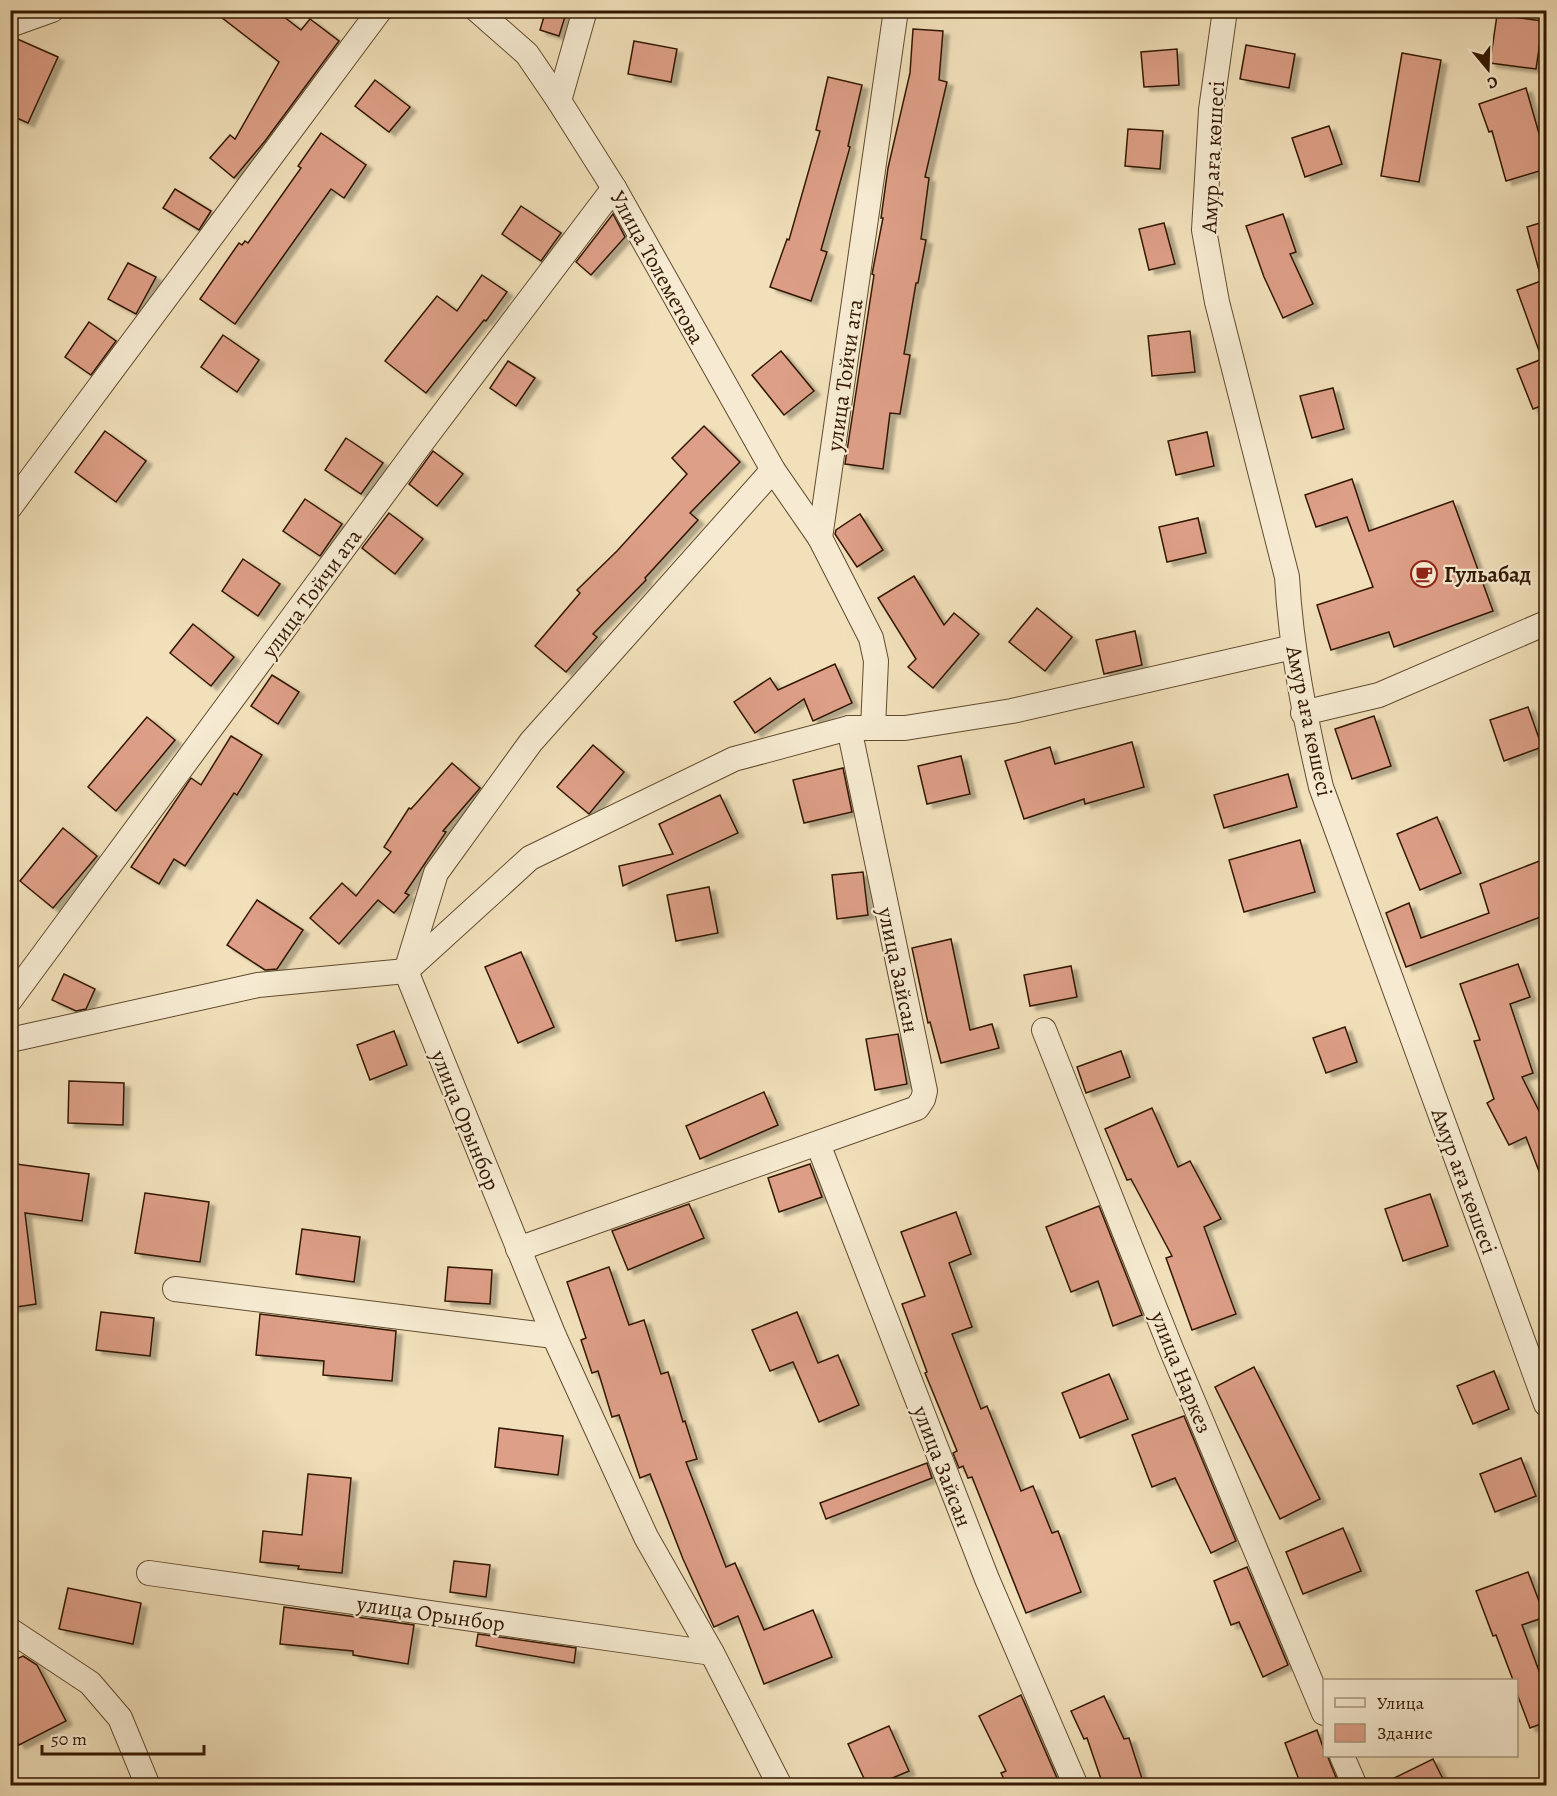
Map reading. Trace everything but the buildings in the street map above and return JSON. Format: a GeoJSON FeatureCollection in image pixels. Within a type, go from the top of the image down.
{"type":"FeatureCollection","features":[{"type":"Feature","properties":{"kind":"street"},"geometry":{"type":"LineString","coordinates":[[10,25],[52,10]]}},
{"type":"Feature","properties":{"kind":"street"},"geometry":{"type":"LineString","coordinates":[[10,507],[380,10]]}},
{"type":"Feature","properties":{"kind":"street","name":"Улица Толеметова"},"geometry":{"type":"LineString","coordinates":[[477,10],[527,54],[559,101],[614,188],[773,470],[820,538]]}},
{"type":"Feature","properties":{"kind":"street"},"geometry":{"type":"LineString","coordinates":[[559,101],[585,10]]}},
{"type":"Feature","properties":{"kind":"street","name":"улица Тойчи ата"},"geometry":{"type":"LineString","coordinates":[[820,538],[896,10]]}},
{"type":"Feature","properties":{"kind":"street","name":"Амур аға көшесі"},"geometry":{"type":"LineString","coordinates":[[1225,10],[1211,110],[1204,230],[1217,302],[1287,578],[1293,646],[1304,713],[1321,787],[1546,1404]]}},
{"type":"Feature","properties":{"kind":"street","name":"улица Тойчи ата"},"geometry":{"type":"LineString","coordinates":[[10,1000],[415,451],[614,188]]}},
{"type":"Feature","properties":{"kind":"street"},"geometry":{"type":"LineString","coordinates":[[406,971],[436,873],[531,742],[773,470]]}},
{"type":"Feature","properties":{"kind":"street"},"geometry":{"type":"LineString","coordinates":[[820,538],[871,638],[876,661],[873,728]]}},
{"type":"Feature","properties":{"kind":"street"},"geometry":{"type":"LineString","coordinates":[[1304,713],[1379,695],[1546,623]]}},
{"type":"Feature","properties":{"kind":"street"},"geometry":{"type":"LineString","coordinates":[[10,1040],[258,985],[406,971],[530,858],[734,759],[849,728],[905,728],[1012,711],[1293,646]]}},
{"type":"Feature","properties":{"kind":"street","name":"улица Зайсан"},"geometry":{"type":"LineString","coordinates":[[518,1249],[917,1108],[923,1100],[925,1091],[849,728]]}},
{"type":"Feature","properties":{"kind":"street","name":"улица Орынбор"},"geometry":{"type":"LineString","coordinates":[[406,971],[554,1336],[646,1537],[712,1653],[780,1785]]}},
{"type":"Feature","properties":{"kind":"street","name":"улица Наркез"},"geometry":{"type":"LineString","coordinates":[[1044,1030],[1172,1351],[1323,1711]]}},
{"type":"Feature","properties":{"kind":"street","name":"улица Зайсан"},"geometry":{"type":"LineString","coordinates":[[818,1144],[987,1579],[1076,1785]]}},
{"type":"Feature","properties":{"kind":"street"},"geometry":{"type":"LineString","coordinates":[[175,1289],[554,1336]]}},
{"type":"Feature","properties":{"kind":"street","name":"улица Орынбор"},"geometry":{"type":"LineString","coordinates":[[149,1573],[712,1653]]}},
{"type":"Feature","properties":{"kind":"street"},"geometry":{"type":"LineString","coordinates":[[10,1630],[90,1683],[120,1718],[148,1785]]}},
{"type":"Feature","properties":{"kind":"street"},"geometry":{"type":"LineString","coordinates":[[1343,1757],[1355,1785]]}},
{"type":"Feature","properties":{"kind":"place","name":"Гульабад"},"geometry":{"type":"Point","coordinates":[1424,574]}}]}
